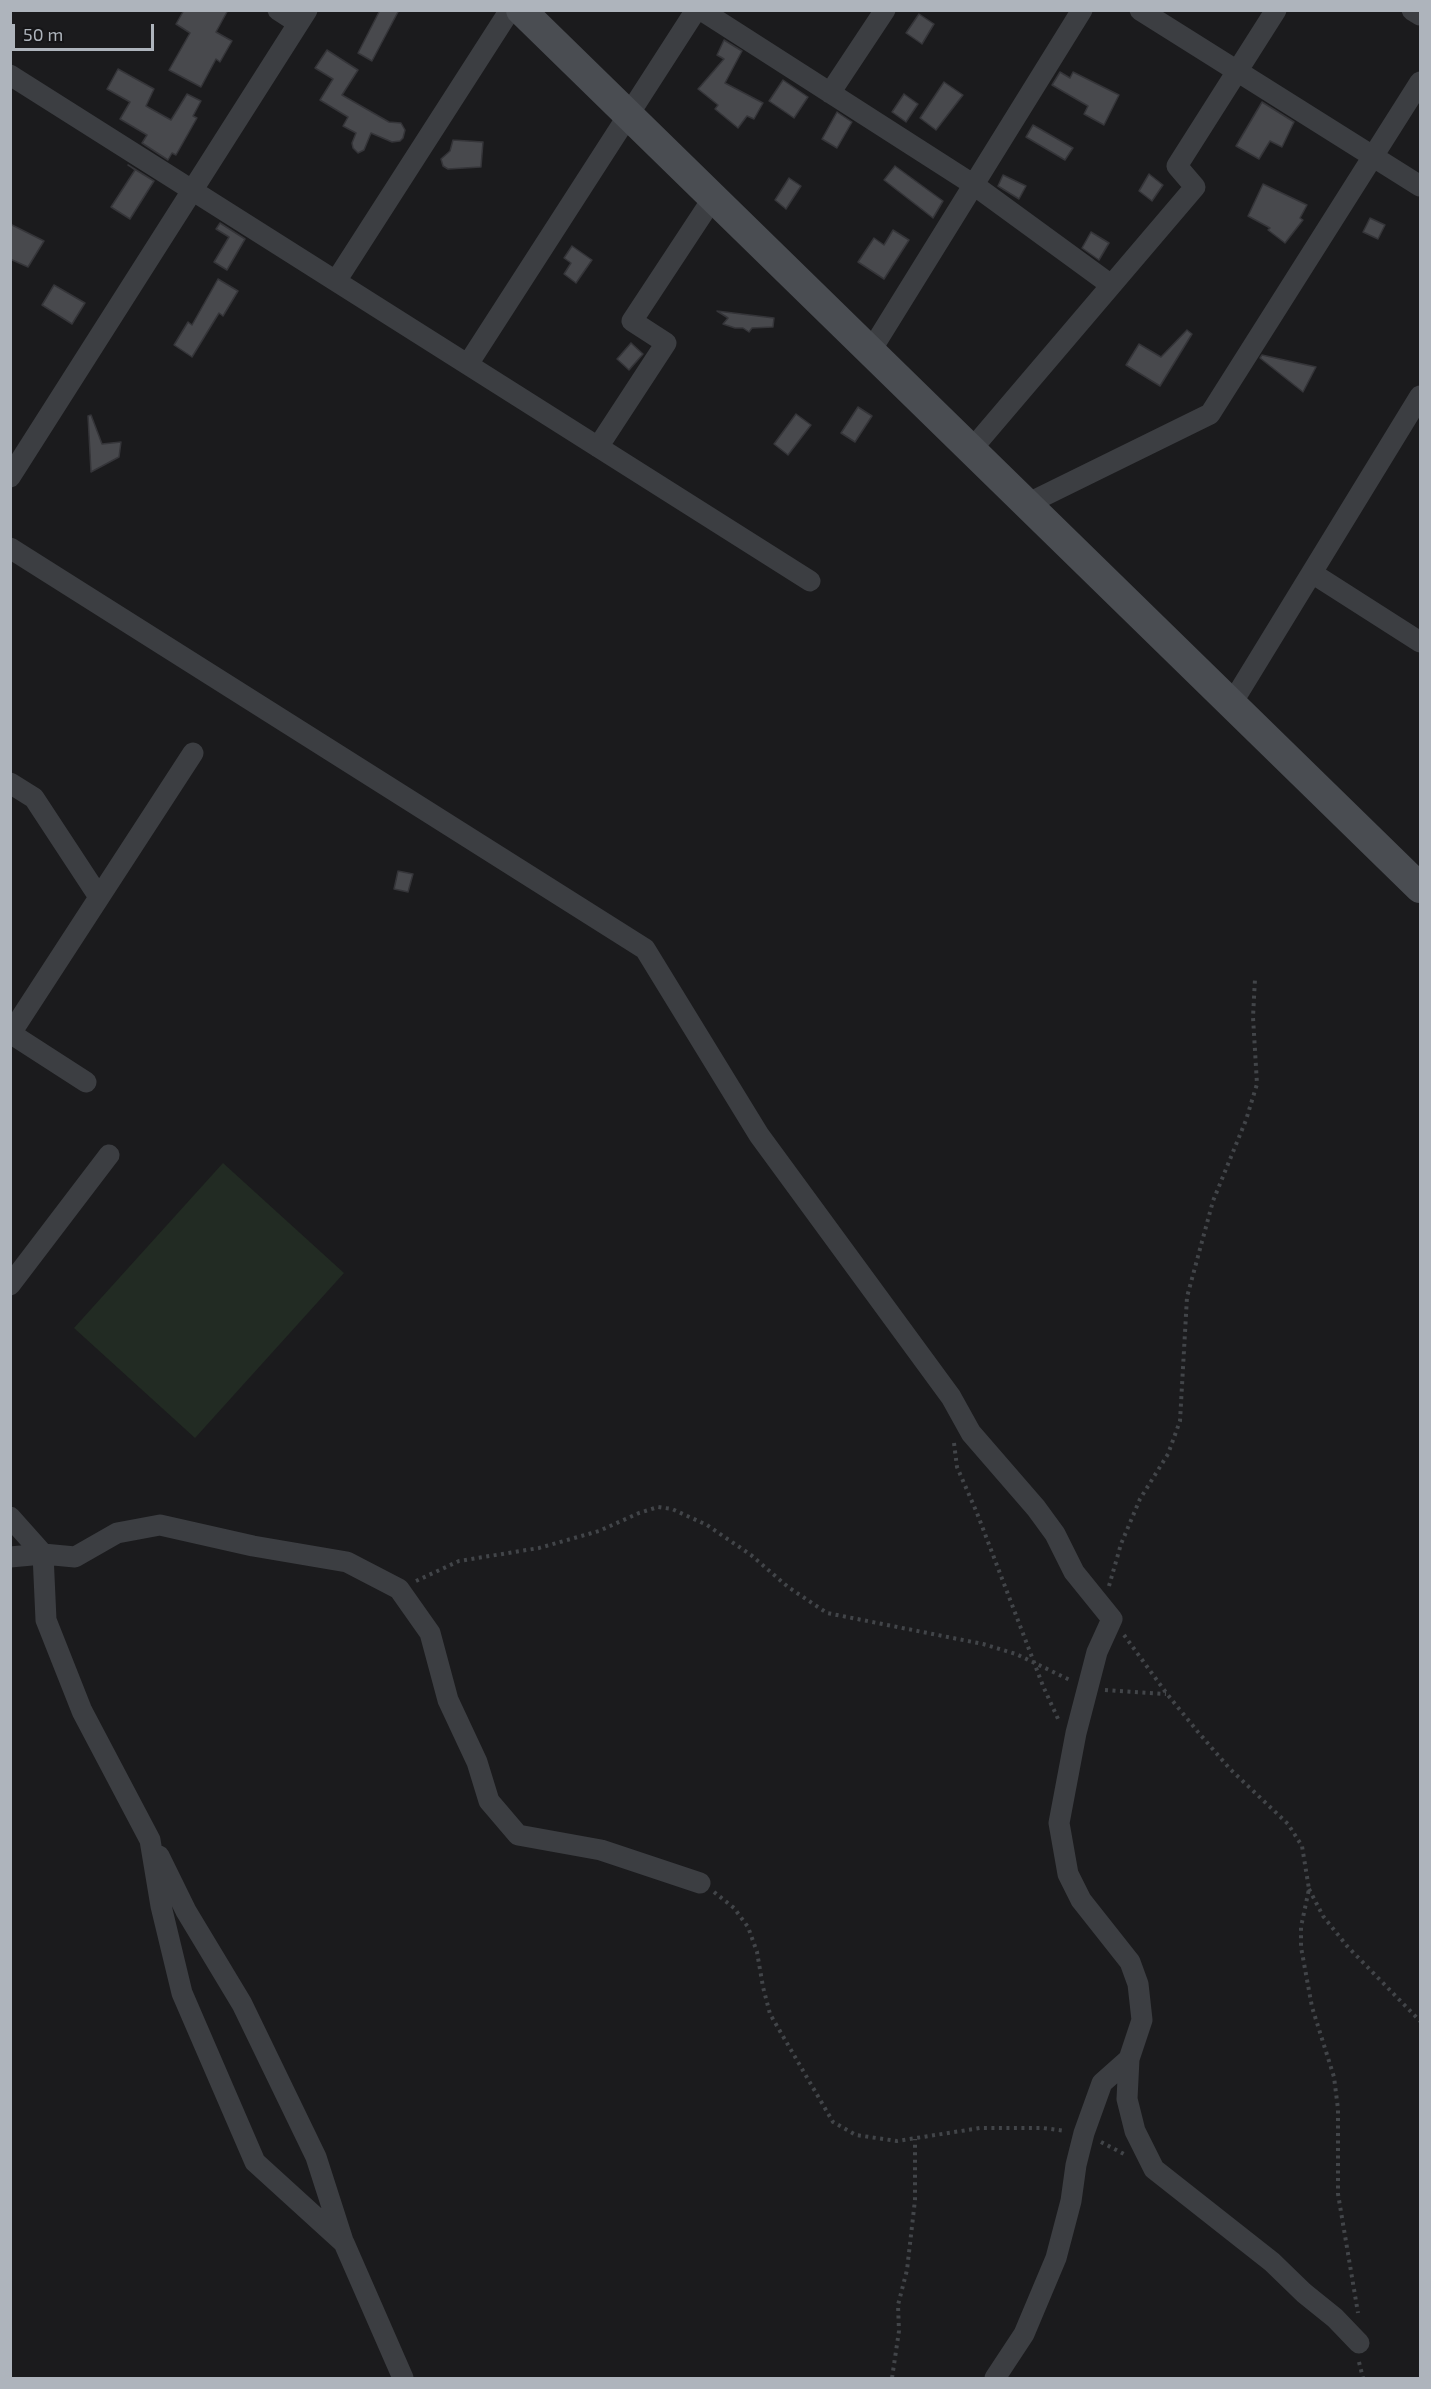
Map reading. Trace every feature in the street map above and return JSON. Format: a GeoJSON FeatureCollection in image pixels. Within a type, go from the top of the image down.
{"type":"FeatureCollection","features":[{"type":"Feature","properties":{"kind":"main road"},"geometry":{"type":"LineString","coordinates":[[520,10],[1420,888]]}},
{"type":"Feature","properties":{"kind":"street"},"geometry":{"type":"LineString","coordinates":[[10,477],[303,17],[278,10]]}},
{"type":"Feature","properties":{"kind":"street"},"geometry":{"type":"LineString","coordinates":[[336,281],[510,10]]}},
{"type":"Feature","properties":{"kind":"street"},"geometry":{"type":"LineString","coordinates":[[468,364],[696,10]]}},
{"type":"Feature","properties":{"kind":"street"},"geometry":{"type":"LineString","coordinates":[[701,10],[974,185],[1112,285]]}},
{"type":"Feature","properties":{"kind":"street"},"geometry":{"type":"LineString","coordinates":[[830,93],[885,10]]}},
{"type":"Feature","properties":{"kind":"street"},"geometry":{"type":"LineString","coordinates":[[870,352],[1082,10]]}},
{"type":"Feature","properties":{"kind":"street"},"geometry":{"type":"LineString","coordinates":[[1140,10],[1420,186]]}},
{"type":"Feature","properties":{"kind":"street"},"geometry":{"type":"LineString","coordinates":[[971,450],[1195,187],[1177,166],[1276,10]]}},
{"type":"Feature","properties":{"kind":"street"},"geometry":{"type":"LineString","coordinates":[[1412,10],[1420,15]]}},
{"type":"Feature","properties":{"kind":"street"},"geometry":{"type":"LineString","coordinates":[[10,75],[810,581]]}},
{"type":"Feature","properties":{"kind":"street"},"geometry":{"type":"LineString","coordinates":[[1027,504],[1210,414],[1420,82]]}},
{"type":"Feature","properties":{"kind":"street"},"geometry":{"type":"LineString","coordinates":[[598,447],[666,343],[633,321],[712,198]]}},
{"type":"Feature","properties":{"kind":"street"},"geometry":{"type":"LineString","coordinates":[[1232,703],[1420,396]]}},
{"type":"Feature","properties":{"kind":"street"},"geometry":{"type":"LineString","coordinates":[[10,548],[645,949],[759,1136],[951,1397],[971,1433],[1036,1508],[1055,1534],[1074,1572],[1112,1619],[1097,1652],[1073,1751],[1059,1823],[1068,1874],[1081,1900],[1130,1962],[1138,1984],[1142,2020],[1129,2059],[1127,2099],[1135,2132],[1154,2169],[1272,2262],[1304,2293],[1335,2318],[1359,2343]]}},
{"type":"Feature","properties":{"kind":"street"},"geometry":{"type":"LineString","coordinates":[[1312,573],[1420,642]]}},
{"type":"Feature","properties":{"kind":"street"},"geometry":{"type":"LineString","coordinates":[[86,1082],[11,1033],[193,753]]}},
{"type":"Feature","properties":{"kind":"street"},"geometry":{"type":"LineString","coordinates":[[10,783],[34,798],[99,897]]}},
{"type":"Feature","properties":{"kind":"street"},"geometry":{"type":"LineString","coordinates":[[10,1285],[109,1155]]}},
{"type":"Feature","properties":{"kind":"street"},"geometry":{"type":"LineString","coordinates":[[10,1517],[43,1554],[46,1620],[82,1711],[186,1911],[242,2004],[316,2157],[344,2243],[403,2379]]}},
{"type":"Feature","properties":{"kind":"street"},"geometry":{"type":"LineString","coordinates":[[10,1557],[43,1554],[75,1557],[117,1533],[160,1525],[253,1546],[347,1562],[399,1588],[430,1633],[448,1700],[477,1762],[489,1801],[518,1835],[601,1850],[700,1884]]}},
{"type":"Feature","properties":{"kind":"street"},"geometry":{"type":"LineString","coordinates":[[150,1840],[161,1906],[182,1993],[255,2162],[344,2243]]}},
{"type":"Feature","properties":{"kind":"street"},"geometry":{"type":"LineString","coordinates":[[995,2379],[1023,2334],[1056,2258],[1071,2201],[1076,2165],[1084,2133],[1102,2083],[1129,2059]]}},
{"type":"Feature","properties":{"kind":"path"},"geometry":{"type":"LineString","coordinates":[[1255,979],[1253,1017],[1257,1084],[1246,1120],[1213,1201],[1187,1297],[1180,1421],[1168,1454],[1140,1499],[1121,1544],[1109,1584],[1112,1619],[1167,1694],[1230,1770],[1288,1824],[1302,1846],[1308,1889],[1301,1927],[1301,1947],[1312,2007],[1334,2077],[1338,2109],[1338,2194],[1359,2322],[1359,2361],[1363,2379]]}},
{"type":"Feature","properties":{"kind":"path"},"geometry":{"type":"LineString","coordinates":[[951,1397],[957,1467],[977,1513],[1042,1686],[1073,1751]]}},
{"type":"Feature","properties":{"kind":"path"},"geometry":{"type":"LineString","coordinates":[[399,1588],[459,1561],[539,1548],[599,1531],[631,1516],[658,1507],[672,1509],[706,1525],[750,1555],[788,1587],[827,1613],[983,1644],[1016,1654],[1089,1689],[1167,1694]]}},
{"type":"Feature","properties":{"kind":"path"},"geometry":{"type":"LineString","coordinates":[[700,1884],[734,1908],[748,1926],[757,1952],[770,2013],[833,2122],[856,2135],[897,2141],[980,2128],[1043,2128],[1084,2133],[1154,2169]]}},
{"type":"Feature","properties":{"kind":"path"},"geometry":{"type":"LineString","coordinates":[[1308,1889],[1323,1916],[1347,1946],[1420,2021]]}},
{"type":"Feature","properties":{"kind":"path"},"geometry":{"type":"LineString","coordinates":[[892,2379],[899,2331],[898,2305],[907,2270],[915,2200],[915,2139]]}},
{"type":"Feature","properties":{"kind":"shaded area"},"geometry":{"type":"Polygon","coordinates":[[[223,1163],[344,1273],[195,1438],[74,1328],[223,1163]]]}},
{"type":"Feature","properties":{"kind":"building"},"geometry":{"type":"Polygon","coordinates":[[[184,10],[228,10],[216,32],[232,41],[220,62],[216,59],[201,87],[169,70],[190,33],[176,24],[184,10]]]}},
{"type":"Feature","properties":{"kind":"building"},"geometry":{"type":"Polygon","coordinates":[[[380,10],[399,10],[372,61],[358,53],[380,10]]]}},
{"type":"Feature","properties":{"kind":"building"},"geometry":{"type":"Polygon","coordinates":[[[919,14],[934,24],[922,44],[906,33],[919,14]]]}},
{"type":"Feature","properties":{"kind":"building"},"geometry":{"type":"Polygon","coordinates":[[[724,40],[742,51],[725,83],[763,103],[754,119],[747,116],[738,128],[715,109],[718,105],[698,89],[724,59],[717,55],[724,40]]]}},
{"type":"Feature","properties":{"kind":"building"},"geometry":{"type":"Polygon","coordinates":[[[327,50],[358,70],[342,95],[389,122],[401,123],[405,130],[400,141],[392,142],[371,133],[364,150],[358,153],[353,148],[352,143],[356,133],[343,126],[348,117],[320,100],[333,79],[315,68],[327,50]]]}},
{"type":"Feature","properties":{"kind":"building"},"geometry":{"type":"Polygon","coordinates":[[[118,69],[154,89],[146,106],[171,120],[187,94],[201,101],[193,116],[197,118],[176,155],[172,153],[168,160],[142,143],[147,135],[120,119],[130,102],[107,89],[118,69]]]}},
{"type":"Feature","properties":{"kind":"building"},"geometry":{"type":"Polygon","coordinates":[[[1060,72],[1070,78],[1073,72],[1119,95],[1104,125],[1084,114],[1088,106],[1052,85],[1060,72]]]}},
{"type":"Feature","properties":{"kind":"building"},"geometry":{"type":"Polygon","coordinates":[[[783,80],[808,97],[794,118],[769,101],[783,80]]]}},
{"type":"Feature","properties":{"kind":"building"},"geometry":{"type":"Polygon","coordinates":[[[944,82],[963,95],[936,130],[920,118],[944,82]]]}},
{"type":"Feature","properties":{"kind":"building"},"geometry":{"type":"Polygon","coordinates":[[[904,94],[918,104],[906,122],[892,112],[904,94]]]}},
{"type":"Feature","properties":{"kind":"building"},"geometry":{"type":"Polygon","coordinates":[[[1262,102],[1294,122],[1282,147],[1270,141],[1259,159],[1236,146],[1262,102]]]}},
{"type":"Feature","properties":{"kind":"building"},"geometry":{"type":"Polygon","coordinates":[[[837,112],[852,122],[837,148],[822,139],[837,112]]]}},
{"type":"Feature","properties":{"kind":"building"},"geometry":{"type":"Polygon","coordinates":[[[1033,125],[1073,148],[1065,160],[1026,137],[1033,125]]]}},
{"type":"Feature","properties":{"kind":"building"},"geometry":{"type":"Polygon","coordinates":[[[453,140],[483,142],[481,167],[448,169],[443,166],[441,159],[450,151],[453,140]]]}},
{"type":"Feature","properties":{"kind":"building"},"geometry":{"type":"Polygon","coordinates":[[[128,165],[154,181],[130,219],[111,207],[135,170],[128,165]]]}},
{"type":"Feature","properties":{"kind":"building"},"geometry":{"type":"Polygon","coordinates":[[[895,166],[943,201],[933,218],[884,180],[895,166]]]}},
{"type":"Feature","properties":{"kind":"building"},"geometry":{"type":"Polygon","coordinates":[[[1149,174],[1163,185],[1152,201],[1139,191],[1149,174]]]}},
{"type":"Feature","properties":{"kind":"building"},"geometry":{"type":"Polygon","coordinates":[[[1003,175],[1026,186],[1019,199],[998,186],[1003,175]]]}},
{"type":"Feature","properties":{"kind":"building"},"geometry":{"type":"Polygon","coordinates":[[[789,178],[801,186],[786,209],[775,200],[789,178]]]}},
{"type":"Feature","properties":{"kind":"building"},"geometry":{"type":"Polygon","coordinates":[[[1263,184],[1307,205],[1300,218],[1303,220],[1285,243],[1268,230],[1270,228],[1248,216],[1263,184]]]}},
{"type":"Feature","properties":{"kind":"building"},"geometry":{"type":"Polygon","coordinates":[[[1370,218],[1385,225],[1378,239],[1363,232],[1370,218]]]}},
{"type":"Feature","properties":{"kind":"building"},"geometry":{"type":"Polygon","coordinates":[[[220,223],[245,239],[227,270],[214,262],[229,237],[216,229],[220,223]]]}},
{"type":"Feature","properties":{"kind":"building"},"geometry":{"type":"Polygon","coordinates":[[[10,224],[44,241],[28,267],[10,259],[10,224]]]}},
{"type":"Feature","properties":{"kind":"building"},"geometry":{"type":"Polygon","coordinates":[[[893,230],[909,240],[884,279],[858,262],[874,238],[884,245],[893,230]]]}},
{"type":"Feature","properties":{"kind":"building"},"geometry":{"type":"Polygon","coordinates":[[[1091,232],[1109,243],[1099,260],[1082,248],[1091,232]]]}},
{"type":"Feature","properties":{"kind":"building"},"geometry":{"type":"Polygon","coordinates":[[[572,246],[592,260],[576,283],[564,274],[571,263],[564,258],[572,246]]]}},
{"type":"Feature","properties":{"kind":"building"},"geometry":{"type":"Polygon","coordinates":[[[218,279],[238,291],[223,316],[219,313],[192,357],[174,345],[188,322],[192,325],[218,279]]]}},
{"type":"Feature","properties":{"kind":"building"},"geometry":{"type":"Polygon","coordinates":[[[54,285],[85,303],[72,324],[42,305],[54,285]]]}},
{"type":"Feature","properties":{"kind":"building"},"geometry":{"type":"Polygon","coordinates":[[[717,311],[774,318],[773,327],[752,328],[749,332],[743,328],[735,328],[723,324],[728,318],[717,311]]]}},
{"type":"Feature","properties":{"kind":"building"},"geometry":{"type":"Polygon","coordinates":[[[1187,330],[1192,334],[1160,386],[1126,365],[1139,344],[1161,357],[1187,330]]]}},
{"type":"Feature","properties":{"kind":"building"},"geometry":{"type":"Polygon","coordinates":[[[631,343],[643,354],[629,370],[617,359],[631,343]]]}},
{"type":"Feature","properties":{"kind":"building"},"geometry":{"type":"Polygon","coordinates":[[[1262,355],[1316,367],[1303,392],[1260,358],[1262,355]]]}},
{"type":"Feature","properties":{"kind":"building"},"geometry":{"type":"Polygon","coordinates":[[[858,407],[872,416],[855,442],[841,433],[858,407]]]}},
{"type":"Feature","properties":{"kind":"building"},"geometry":{"type":"Polygon","coordinates":[[[796,414],[811,425],[788,455],[774,444],[796,414]]]}},
{"type":"Feature","properties":{"kind":"building"},"geometry":{"type":"Polygon","coordinates":[[[91,415],[102,444],[121,442],[119,457],[91,472],[88,416],[91,415]]]}},
{"type":"Feature","properties":{"kind":"building"},"geometry":{"type":"Polygon","coordinates":[[[398,871],[413,874],[408,892],[394,889],[398,871]]]}}]}
